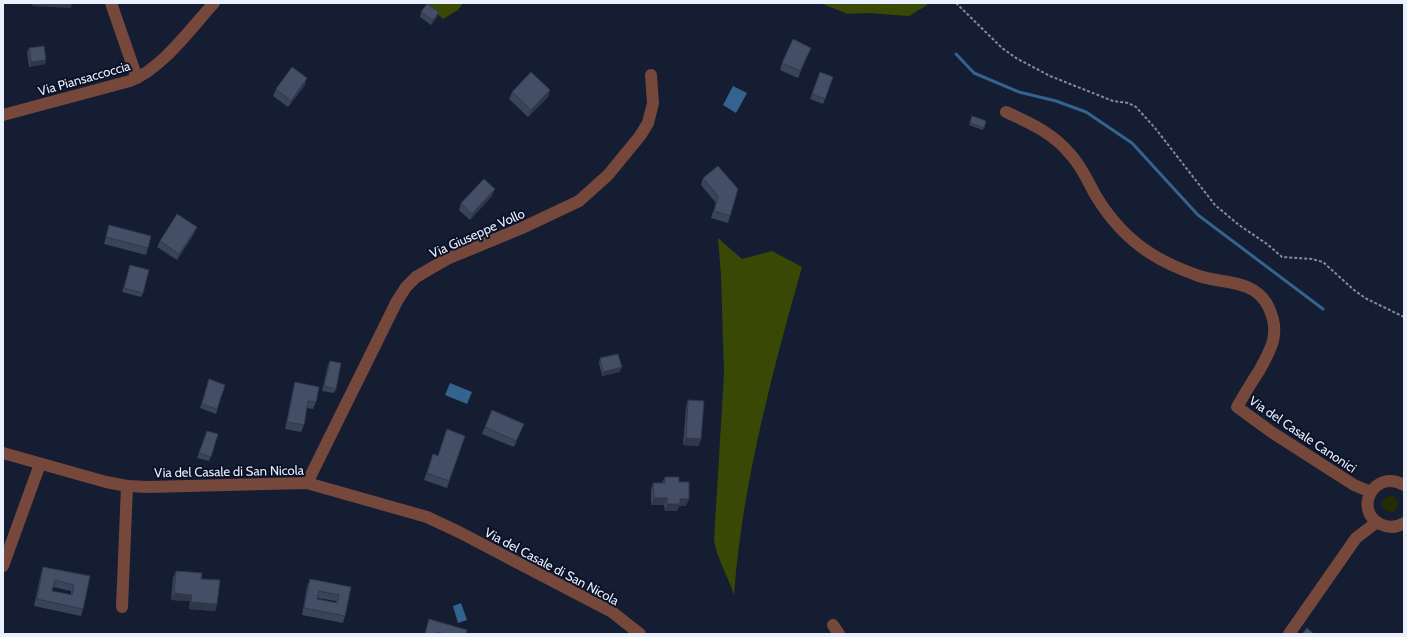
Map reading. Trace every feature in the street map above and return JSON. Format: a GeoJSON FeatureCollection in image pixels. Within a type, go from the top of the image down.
{"type":"FeatureCollection","features":[{"type":"Feature","properties":{"kind":"street"},"geometry":{"type":"LineString","coordinates":[[111,3],[137,78]]}},
{"type":"Feature","properties":{"kind":"street","name":"Via Piansaccoccia"},"geometry":{"type":"LineString","coordinates":[[3,115],[137,78],[153,68],[214,3]]}},
{"type":"Feature","properties":{"kind":"street","name":"Via Giuseppe Vollo"},"geometry":{"type":"LineString","coordinates":[[307,483],[397,301],[406,287],[416,277],[448,259],[522,228],[579,201],[608,175],[646,128],[653,103],[651,75]]}},
{"type":"Feature","properties":{"kind":"street","name":"Via del Casale Canonici"},"geometry":{"type":"LineString","coordinates":[[1006,112],[1046,132],[1067,150],[1077,162],[1096,196],[1111,218],[1126,235],[1148,252],[1168,264],[1199,276],[1216,281],[1244,285],[1252,289],[1263,298],[1273,318],[1275,331],[1274,340],[1270,352],[1237,408],[1354,485],[1370,492]]}},
{"type":"Feature","properties":{"kind":"street","name":"Via del Casale di San Nicola"},"geometry":{"type":"LineString","coordinates":[[3,453],[106,482],[127,486],[149,487],[307,483],[427,517],[460,532],[612,612],[640,634]]}},
{"type":"Feature","properties":{"kind":"street"},"geometry":{"type":"LineString","coordinates":[[3,566],[40,464]]}},
{"type":"Feature","properties":{"kind":"street"},"geometry":{"type":"LineString","coordinates":[[1404,484],[1390,480],[1382,482],[1370,492],[1368,498],[1368,505],[1372,518],[1377,522],[1384,526],[1392,527],[1400,526],[1404,523]]}},
{"type":"Feature","properties":{"kind":"street"},"geometry":{"type":"LineString","coordinates":[[122,607],[127,486]]}},
{"type":"Feature","properties":{"kind":"street"},"geometry":{"type":"LineString","coordinates":[[1289,634],[1356,538],[1377,522]]}},
{"type":"Feature","properties":{"kind":"path"},"geometry":{"type":"LineString","coordinates":[[956,3],[1002,48],[1016,58],[1050,76],[1113,101],[1128,103],[1136,107],[1155,128],[1215,205],[1282,257],[1312,259],[1323,262],[1347,285],[1359,294],[1404,317]]}},
{"type":"Feature","properties":{"kind":"green space"},"geometry":{"type":"Polygon","coordinates":[[[426,3],[463,3],[458,10],[443,19],[426,3]]]}},
{"type":"Feature","properties":{"kind":"green space"},"geometry":{"type":"Polygon","coordinates":[[[820,3],[927,3],[927,5],[909,16],[867,13],[848,14],[820,3]]]}},
{"type":"Feature","properties":{"kind":"green space"},"geometry":{"type":"Polygon","coordinates":[[[718,238],[742,259],[772,251],[802,267],[769,388],[751,471],[738,554],[734,595],[715,547],[714,540],[724,374],[721,275],[718,238]]]}},
{"type":"Feature","properties":{"kind":"green space"},"geometry":{"type":"Polygon","coordinates":[[[1387,496],[1393,496],[1398,501],[1396,510],[1393,512],[1387,512],[1382,507],[1382,501],[1387,496]]]}},
{"type":"Feature","properties":{"kind":"water"},"geometry":{"type":"Polygon","coordinates":[[[733,86],[747,93],[736,113],[723,105],[733,86]]]}},
{"type":"Feature","properties":{"kind":"water"},"geometry":{"type":"Polygon","coordinates":[[[450,383],[472,392],[467,404],[445,395],[450,383]]]}},
{"type":"Feature","properties":{"kind":"water"},"geometry":{"type":"Polygon","coordinates":[[[461,603],[467,620],[458,623],[453,606],[461,603]]]}},
{"type":"Feature","properties":{"kind":"building"},"geometry":{"type":"Polygon","coordinates":[[[427,4],[439,12],[433,20],[421,12],[427,4]]]}},
{"type":"Feature","properties":{"kind":"building"},"geometry":{"type":"Polygon","coordinates":[[[793,39],[811,48],[800,71],[782,63],[793,39]]]}},
{"type":"Feature","properties":{"kind":"building"},"geometry":{"type":"Polygon","coordinates":[[[44,46],[46,60],[31,62],[29,48],[44,46]]]}},
{"type":"Feature","properties":{"kind":"building"},"geometry":{"type":"Polygon","coordinates":[[[292,67],[307,78],[291,101],[276,89],[292,67]]]}},
{"type":"Feature","properties":{"kind":"building"},"geometry":{"type":"Polygon","coordinates":[[[531,72],[550,90],[531,110],[512,92],[531,72]]]}},
{"type":"Feature","properties":{"kind":"building"},"geometry":{"type":"Polygon","coordinates":[[[820,72],[833,77],[825,99],[812,94],[820,72]]]}},
{"type":"Feature","properties":{"kind":"building"},"geometry":{"type":"Polygon","coordinates":[[[972,116],[986,121],[984,128],[970,123],[972,116]]]}},
{"type":"Feature","properties":{"kind":"building"},"geometry":{"type":"Polygon","coordinates":[[[718,166],[738,189],[730,216],[714,211],[718,196],[703,178],[718,166]]]}},
{"type":"Feature","properties":{"kind":"building"},"geometry":{"type":"Polygon","coordinates":[[[484,179],[495,189],[472,214],[461,203],[484,179]]]}},
{"type":"Feature","properties":{"kind":"building"},"geometry":{"type":"Polygon","coordinates":[[[177,214],[197,227],[179,254],[160,241],[177,214]]]}},
{"type":"Feature","properties":{"kind":"building"},"geometry":{"type":"Polygon","coordinates":[[[109,225],[151,236],[148,248],[106,237],[109,225]]]}},
{"type":"Feature","properties":{"kind":"building"},"geometry":{"type":"Polygon","coordinates":[[[130,265],[149,270],[143,293],[124,288],[130,265]]]}},
{"type":"Feature","properties":{"kind":"building"},"geometry":{"type":"Polygon","coordinates":[[[618,354],[622,367],[603,372],[600,358],[618,354]]]}},
{"type":"Feature","properties":{"kind":"building"},"geometry":{"type":"Polygon","coordinates":[[[330,361],[341,363],[336,389],[324,386],[330,361]]]}},
{"type":"Feature","properties":{"kind":"building"},"geometry":{"type":"Polygon","coordinates":[[[209,379],[225,385],[217,409],[202,404],[209,379]]]}},
{"type":"Feature","properties":{"kind":"building"},"geometry":{"type":"Polygon","coordinates":[[[295,382],[319,387],[316,402],[308,401],[304,425],[287,422],[295,382]]]}},
{"type":"Feature","properties":{"kind":"building"},"geometry":{"type":"Polygon","coordinates":[[[688,400],[704,401],[701,439],[686,438],[688,400]]]}},
{"type":"Feature","properties":{"kind":"building"},"geometry":{"type":"Polygon","coordinates":[[[492,410],[524,424],[516,441],[485,427],[492,410]]]}},
{"type":"Feature","properties":{"kind":"building"},"geometry":{"type":"Polygon","coordinates":[[[447,429],[465,436],[449,481],[427,473],[433,454],[438,456],[447,429]]]}},
{"type":"Feature","properties":{"kind":"building"},"geometry":{"type":"Polygon","coordinates":[[[207,431],[218,434],[211,457],[199,453],[207,431]]]}},
{"type":"Feature","properties":{"kind":"building"},"geometry":{"type":"Polygon","coordinates":[[[665,477],[679,477],[679,482],[689,482],[689,499],[680,499],[680,504],[667,504],[667,498],[654,498],[653,483],[665,483],[665,477]]]}},
{"type":"Feature","properties":{"kind":"building"},"geometry":{"type":"Polygon","coordinates":[[[43,567],[90,576],[83,609],[37,599],[43,567]],[[55,580],[52,591],[72,595],[74,585],[55,580]]]}},
{"type":"Feature","properties":{"kind":"building"},"geometry":{"type":"Polygon","coordinates":[[[176,571],[202,573],[201,579],[220,580],[217,604],[191,602],[192,595],[174,593],[176,571]]]}},
{"type":"Feature","properties":{"kind":"building"},"geometry":{"type":"Polygon","coordinates":[[[310,579],[351,587],[345,616],[304,608],[310,579]],[[319,591],[317,599],[337,603],[339,595],[319,591]]]}},
{"type":"Feature","properties":{"kind":"building"},"geometry":{"type":"Polygon","coordinates":[[[429,619],[467,630],[466,634],[444,634],[438,632],[437,634],[425,634],[429,619]]]}},
{"type":"Feature","properties":{"kind":"building"},"geometry":{"type":"Polygon","coordinates":[[[1307,628],[1314,634],[1302,634],[1307,628]]]}},
{"type":"Feature","properties":{"kind":"waterway"},"geometry":{"type":"LineString","coordinates":[[956,54],[974,73],[1019,92],[1056,101],[1086,112],[1132,143],[1198,215],[1323,309]]}}]}
